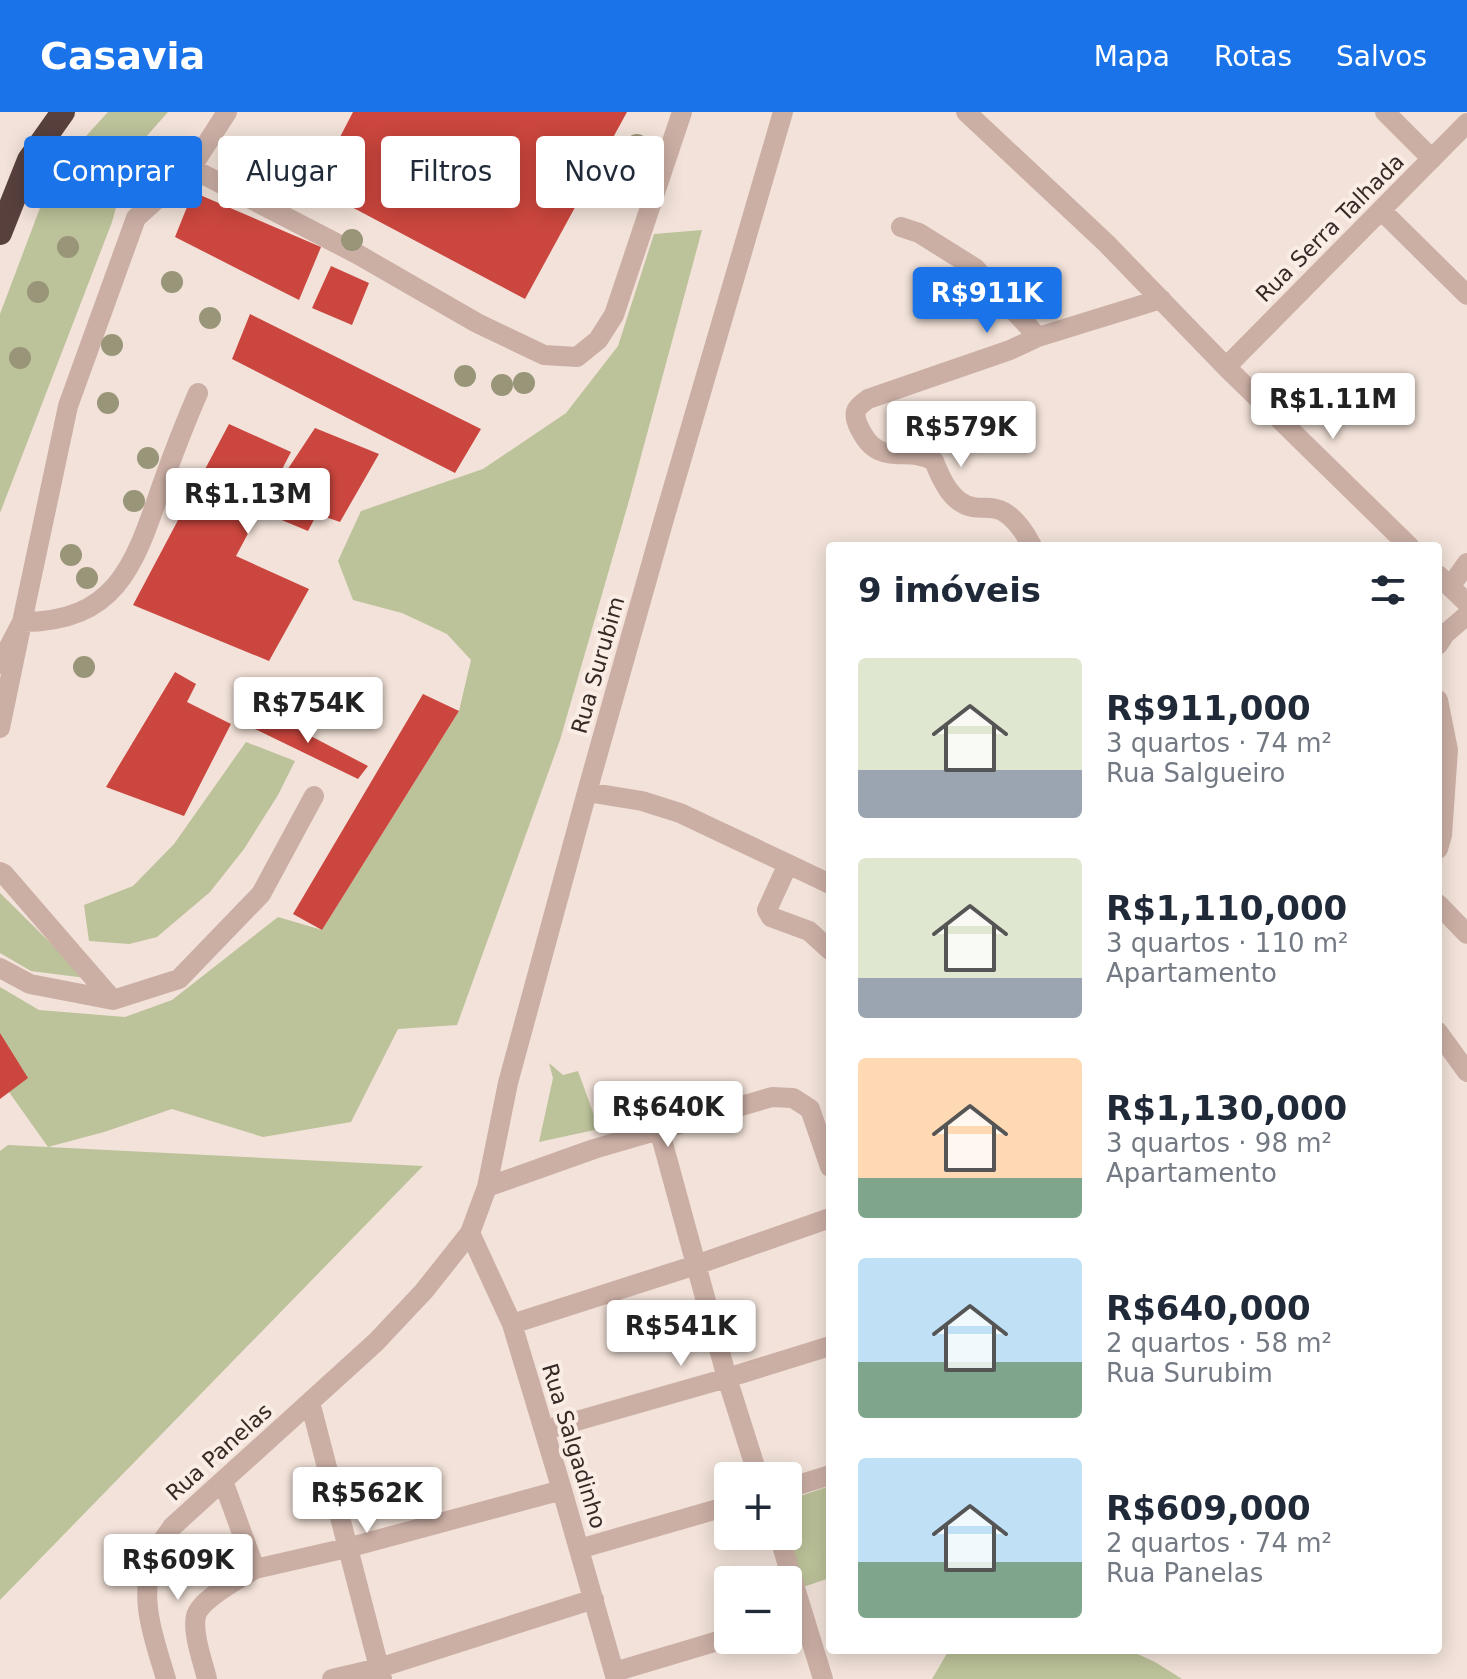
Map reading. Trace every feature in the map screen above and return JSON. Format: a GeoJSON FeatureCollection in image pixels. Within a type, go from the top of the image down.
{"type":"FeatureCollection","features":[{"type":"Feature","properties":{"kind":"highway"},"geometry":{"type":"LineString","coordinates":[[0,233],[29,160],[63,112]]}},
{"type":"Feature","properties":{"kind":"street"},"geometry":{"type":"LineString","coordinates":[[202,151],[227,112]]}},
{"type":"Feature","properties":{"kind":"street"},"geometry":{"type":"LineString","coordinates":[[202,174],[359,255],[477,323],[544,355],[577,357],[598,340],[614,315],[682,112]]}},
{"type":"Feature","properties":{"kind":"street","name":"Rua Surubim"},"geometry":{"type":"LineString","coordinates":[[470,1233],[487,1187],[508,1083],[587,792],[783,112]]}},
{"type":"Feature","properties":{"kind":"street"},"geometry":{"type":"LineString","coordinates":[[966,112],[1106,243],[1226,367],[1405,542]]}},
{"type":"Feature","properties":{"kind":"street"},"geometry":{"type":"LineString","coordinates":[[1385,112],[1432,159]]}},
{"type":"Feature","properties":{"kind":"street","name":"Rua Serra Talhada"},"geometry":{"type":"LineString","coordinates":[[1226,367],[1467,123]]}},
{"type":"Feature","properties":{"kind":"street"},"geometry":{"type":"LineString","coordinates":[[0,728],[68,406],[136,218],[147,208]]}},
{"type":"Feature","properties":{"kind":"street"},"geometry":{"type":"LineString","coordinates":[[1381,210],[1467,295]]}},
{"type":"Feature","properties":{"kind":"street"},"geometry":{"type":"LineString","coordinates":[[901,227],[919,233],[975,268],[1038,337]]}},
{"type":"Feature","properties":{"kind":"street"},"geometry":{"type":"LineString","coordinates":[[1030,542],[1021,527],[1004,512],[964,505],[941,478],[934,461],[925,456],[887,454],[863,438],[854,416],[857,407],[868,399],[1010,350],[1038,337],[1161,299]]}},
{"type":"Feature","properties":{"kind":"street"},"geometry":{"type":"LineString","coordinates":[[22,622],[46,622],[78,614],[101,600],[124,578],[148,527],[198,393]]}},
{"type":"Feature","properties":{"kind":"street"},"geometry":{"type":"LineString","coordinates":[[1467,563],[1444,581],[1467,603]]}},
{"type":"Feature","properties":{"kind":"street"},"geometry":{"type":"LineString","coordinates":[[1442,639],[1467,615]]}},
{"type":"Feature","properties":{"kind":"street"},"geometry":{"type":"LineString","coordinates":[[0,664],[22,622]]}},
{"type":"Feature","properties":{"kind":"street"},"geometry":{"type":"LineString","coordinates":[[1442,720],[1448,750],[1442,797],[1442,835]]}},
{"type":"Feature","properties":{"kind":"street"},"geometry":{"type":"LineString","coordinates":[[587,792],[642,801],[680,813],[826,882]]}},
{"type":"Feature","properties":{"kind":"street"},"geometry":{"type":"LineString","coordinates":[[0,968],[30,984],[113,1000],[179,979],[261,894],[314,796]]}},
{"type":"Feature","properties":{"kind":"street"},"geometry":{"type":"LineString","coordinates":[[788,864],[767,910],[771,917],[809,931],[826,946]]}},
{"type":"Feature","properties":{"kind":"street"},"geometry":{"type":"LineString","coordinates":[[0,872],[113,1000]]}},
{"type":"Feature","properties":{"kind":"street"},"geometry":{"type":"LineString","coordinates":[[1442,908],[1467,934]]}},
{"type":"Feature","properties":{"kind":"street"},"geometry":{"type":"LineString","coordinates":[[1442,1038],[1467,1072]]}},
{"type":"Feature","properties":{"kind":"street"},"geometry":{"type":"LineString","coordinates":[[487,1187],[594,1149],[772,1097],[793,1098],[810,1109],[826,1155]]}},
{"type":"Feature","properties":{"kind":"street"},"geometry":{"type":"LineString","coordinates":[[659,1129],[727,1378],[754,1462]]}},
{"type":"Feature","properties":{"kind":"street"},"geometry":{"type":"LineString","coordinates":[[512,1324],[826,1219]]}},
{"type":"Feature","properties":{"kind":"street","name":"Rua Salgadinho"},"geometry":{"type":"LineString","coordinates":[[470,1233],[512,1324],[615,1675]]}},
{"type":"Feature","properties":{"kind":"street","name":"Rua Panelas"},"geometry":{"type":"LineString","coordinates":[[166,1679],[149,1622],[146,1597],[155,1553],[172,1527],[376,1342],[424,1291],[470,1233]]}},
{"type":"Feature","properties":{"kind":"street"},"geometry":{"type":"LineString","coordinates":[[545,1430],[826,1347]]}},
{"type":"Feature","properties":{"kind":"street"},"geometry":{"type":"LineString","coordinates":[[310,1402],[380,1674]]}},
{"type":"Feature","properties":{"kind":"street"},"geometry":{"type":"LineString","coordinates":[[802,1484],[826,1476]]}},
{"type":"Feature","properties":{"kind":"street"},"geometry":{"type":"LineString","coordinates":[[223,1481],[255,1569]]}},
{"type":"Feature","properties":{"kind":"street"},"geometry":{"type":"LineString","coordinates":[[207,1679],[196,1631],[199,1608],[255,1569],[347,1548],[562,1490]]}},
{"type":"Feature","properties":{"kind":"street"},"geometry":{"type":"LineString","coordinates":[[579,1549],[714,1510]]}},
{"type":"Feature","properties":{"kind":"street"},"geometry":{"type":"LineString","coordinates":[[332,1679],[380,1674],[594,1599]]}},
{"type":"Feature","properties":{"kind":"street"},"geometry":{"type":"LineString","coordinates":[[802,1632],[823,1679]]}},
{"type":"Feature","properties":{"kind":"street"},"geometry":{"type":"LineString","coordinates":[[615,1675],[714,1643]]}},
{"type":"Feature","properties":{"kind":"green space"},"geometry":{"type":"Polygon","coordinates":[[[108,112],[168,112],[147,136],[86,136],[108,112]]]}},
{"type":"Feature","properties":{"kind":"green space"},"geometry":{"type":"Polygon","coordinates":[[[40,208],[116,208],[0,513],[0,314],[40,208]]]}},
{"type":"Feature","properties":{"kind":"green space"},"geometry":{"type":"Polygon","coordinates":[[[702,230],[560,740],[457,1025],[398,1029],[351,1122],[263,1137],[172,1109],[48,1147],[9,1092],[0,1033],[0,987],[39,1010],[125,1017],[172,1000],[278,917],[322,930],[459,711],[471,660],[447,634],[402,613],[353,600],[338,561],[361,511],[483,469],[566,413],[618,346],[654,234],[702,230]]]}},
{"type":"Feature","properties":{"kind":"green space"},"geometry":{"type":"Polygon","coordinates":[[[246,742],[295,761],[244,849],[210,892],[157,937],[129,944],[89,941],[84,905],[133,886],[174,844],[246,742]]]}},
{"type":"Feature","properties":{"kind":"green space"},"geometry":{"type":"Polygon","coordinates":[[[0,893],[86,978],[31,971],[0,953],[0,893]]]}},
{"type":"Feature","properties":{"kind":"green space"},"geometry":{"type":"Polygon","coordinates":[[[549,1063],[563,1075],[578,1071],[599,1129],[539,1142],[553,1078],[549,1063]]]}},
{"type":"Feature","properties":{"kind":"green space"},"geometry":{"type":"Polygon","coordinates":[[[8,1145],[423,1166],[0,1600],[0,1151],[8,1145]]]}},
{"type":"Feature","properties":{"kind":"green space"},"geometry":{"type":"Polygon","coordinates":[[[826,1487],[826,1579],[803,1587],[802,1566],[797,1566],[792,1550],[802,1550],[802,1495],[826,1487]]]}},
{"type":"Feature","properties":{"kind":"green space"},"geometry":{"type":"Polygon","coordinates":[[[947,1654],[1138,1654],[1182,1679],[932,1679],[947,1654]]]}},
{"type":"Feature","properties":{"kind":"building"},"geometry":{"type":"Polygon","coordinates":[[[353,112],[627,112],[614,136],[536,136],[536,208],[575,208],[525,299],[354,208],[365,208],[365,136],[341,136],[353,112]]]}},
{"type":"Feature","properties":{"kind":"building"},"geometry":{"type":"Polygon","coordinates":[[[202,196],[218,203],[218,208],[230,208],[321,247],[299,300],[175,237],[187,208],[202,208],[202,196]]]}},
{"type":"Feature","properties":{"kind":"building"},"geometry":{"type":"Polygon","coordinates":[[[331,266],[369,283],[352,325],[312,308],[331,266]]]}},
{"type":"Feature","properties":{"kind":"building"},"geometry":{"type":"Polygon","coordinates":[[[250,314],[481,429],[455,473],[232,359],[250,314]]]}},
{"type":"Feature","properties":{"kind":"building"},"geometry":{"type":"Polygon","coordinates":[[[229,424],[291,452],[262,508],[315,428],[379,454],[340,522],[317,514],[308,531],[260,511],[236,556],[309,589],[269,661],[133,605],[229,424]]]}},
{"type":"Feature","properties":{"kind":"building"},"geometry":{"type":"Polygon","coordinates":[[[175,672],[196,684],[187,702],[231,724],[184,816],[106,787],[175,672]]]}},
{"type":"Feature","properties":{"kind":"building"},"geometry":{"type":"Polygon","coordinates":[[[423,694],[459,711],[322,930],[293,914],[423,694]]]}},
{"type":"Feature","properties":{"kind":"building"},"geometry":{"type":"Polygon","coordinates":[[[259,709],[368,766],[358,779],[253,728],[259,709]]]}},
{"type":"Feature","properties":{"kind":"building"},"geometry":{"type":"Polygon","coordinates":[[[0,1033],[28,1078],[0,1099],[0,1033]]]}}]}
